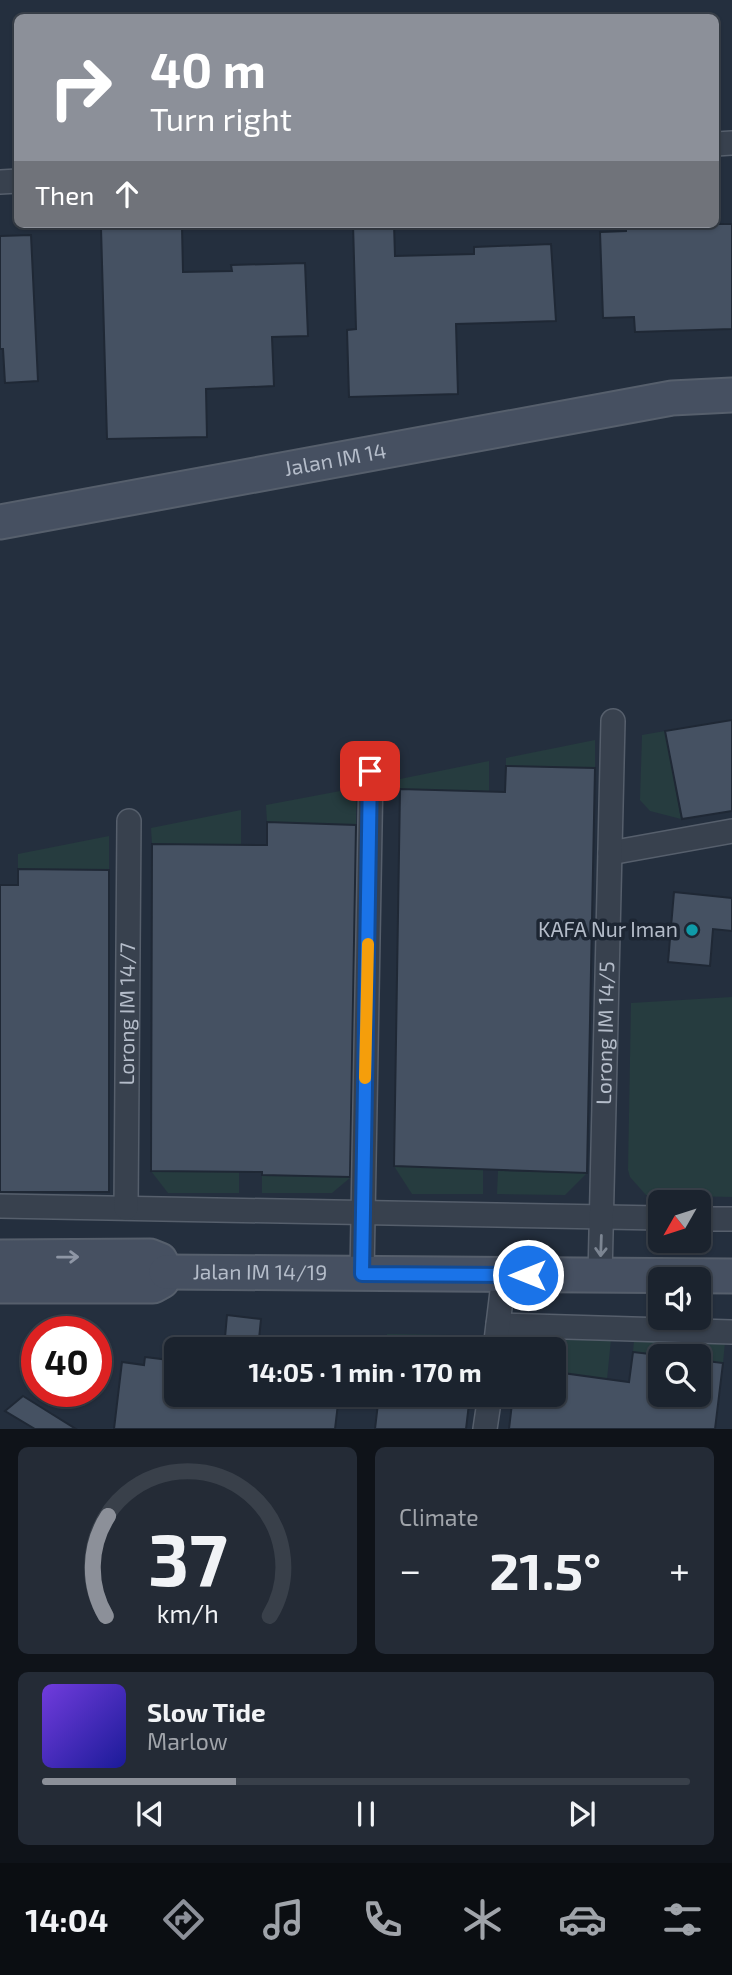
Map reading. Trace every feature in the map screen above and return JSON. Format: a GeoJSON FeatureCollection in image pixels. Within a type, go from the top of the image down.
{"type":"FeatureCollection","features":[{"type":"Feature","properties":{"kind":"street"},"geometry":{"type":"LineString","coordinates":[[672,398],[732,372]]}},
{"type":"Feature","properties":{"kind":"street"},"geometry":{"type":"LineString","coordinates":[[672,398],[732,395]]}},
{"type":"Feature","properties":{"kind":"street","name":"Jalan IM 14"},"geometry":{"type":"LineString","coordinates":[[0,522],[672,398]]}},
{"type":"Feature","properties":{"kind":"street","name":"Lorong IM 14/5"},"geometry":{"type":"LineString","coordinates":[[600,1276],[613,721]]}},
{"type":"Feature","properties":{"kind":"street"},"geometry":{"type":"LineString","coordinates":[[362,1274],[370,771]]}},
{"type":"Feature","properties":{"kind":"street","name":"Lorong IM 14/7"},"geometry":{"type":"LineString","coordinates":[[126,1208],[129,821]]}},
{"type":"Feature","properties":{"kind":"street"},"geometry":{"type":"LineString","coordinates":[[610,853],[732,831]]}},
{"type":"Feature","properties":{"kind":"street"},"geometry":{"type":"LineString","coordinates":[[0,1206],[648,1218]]}},
{"type":"Feature","properties":{"kind":"street"},"geometry":{"type":"LineString","coordinates":[[711,1219],[732,1219]]}},
{"type":"Feature","properties":{"kind":"street"},"geometry":{"type":"LineString","coordinates":[[0,1257],[150,1256],[160,1259],[166,1272],[162,1281],[153,1286],[0,1286]]}},
{"type":"Feature","properties":{"kind":"street","name":"Jalan IM 14/19"},"geometry":{"type":"LineString","coordinates":[[166,1272],[732,1276]]}},
{"type":"Feature","properties":{"kind":"street"},"geometry":{"type":"LineString","coordinates":[[496,1337],[504,1275]]}},
{"type":"Feature","properties":{"kind":"street"},"geometry":{"type":"LineString","coordinates":[[498,1325],[732,1332]]}},
{"type":"Feature","properties":{"kind":"street"},"geometry":{"type":"LineString","coordinates":[[485,1429],[488,1407]]}},
{"type":"Feature","properties":{"kind":"green space"},"geometry":{"type":"Polygon","coordinates":[[[665,731],[681,819],[650,811],[640,800],[642,735],[665,731]]]}},
{"type":"Feature","properties":{"kind":"green space"},"geometry":{"type":"Polygon","coordinates":[[[595,740],[595,768],[506,766],[506,758],[595,740]]]}},
{"type":"Feature","properties":{"kind":"green space"},"geometry":{"type":"Polygon","coordinates":[[[489,761],[489,791],[400,789],[400,779],[489,761]]]}},
{"type":"Feature","properties":{"kind":"green space"},"geometry":{"type":"Polygon","coordinates":[[[356,788],[356,825],[267,822],[266,805],[356,788]]]}},
{"type":"Feature","properties":{"kind":"green space"},"geometry":{"type":"Polygon","coordinates":[[[241,810],[241,844],[152,844],[151,828],[241,810]]]}},
{"type":"Feature","properties":{"kind":"green space"},"geometry":{"type":"Polygon","coordinates":[[[109,836],[109,870],[18,869],[18,854],[109,836]]]}},
{"type":"Feature","properties":{"kind":"green space"},"geometry":{"type":"Polygon","coordinates":[[[732,997],[732,1197],[711,1197],[711,1190],[648,1190],[646,1195],[630,1177],[631,1003],[732,997]]]}},
{"type":"Feature","properties":{"kind":"green space"},"geometry":{"type":"Polygon","coordinates":[[[394,1166],[483,1168],[483,1194],[412,1194],[394,1166]]]}},
{"type":"Feature","properties":{"kind":"green space"},"geometry":{"type":"Polygon","coordinates":[[[151,1171],[239,1171],[239,1193],[168,1193],[151,1171]]]}},
{"type":"Feature","properties":{"kind":"green space"},"geometry":{"type":"Polygon","coordinates":[[[498,1171],[587,1173],[565,1195],[497,1194],[498,1171]]]}},
{"type":"Feature","properties":{"kind":"green space"},"geometry":{"type":"Polygon","coordinates":[[[262,1175],[351,1177],[332,1193],[262,1193],[262,1175]]]}},
{"type":"Feature","properties":{"kind":"green space"},"geometry":{"type":"Polygon","coordinates":[[[387,1334],[453,1337],[387,1337],[387,1334]]]}},
{"type":"Feature","properties":{"kind":"green space"},"geometry":{"type":"Polygon","coordinates":[[[566,1338],[611,1339],[607,1379],[566,1373],[566,1338]]]}},
{"type":"Feature","properties":{"kind":"green space"},"geometry":{"type":"Polygon","coordinates":[[[634,1340],[725,1342],[723,1363],[711,1362],[711,1344],[648,1344],[648,1354],[633,1352],[634,1340]]]}},
{"type":"Feature","properties":{"kind":"building"},"geometry":{"type":"Polygon","coordinates":[[[719,224],[732,224],[732,329],[635,332],[634,317],[603,318],[600,232],[626,231],[626,228],[719,228],[719,224]]]}},
{"type":"Feature","properties":{"kind":"building"},"geometry":{"type":"Polygon","coordinates":[[[101,228],[182,228],[183,272],[232,271],[231,265],[305,263],[308,336],[272,337],[274,386],[206,389],[207,437],[107,439],[101,228]]]}},
{"type":"Feature","properties":{"kind":"building"},"geometry":{"type":"Polygon","coordinates":[[[353,228],[394,228],[395,256],[474,254],[474,247],[551,244],[556,321],[456,324],[458,394],[349,397],[347,330],[356,329],[353,228]]]}},
{"type":"Feature","properties":{"kind":"building"},"geometry":{"type":"Polygon","coordinates":[[[31,235],[38,381],[5,383],[3,349],[0,349],[0,236],[31,235]]]}},
{"type":"Feature","properties":{"kind":"building"},"geometry":{"type":"Polygon","coordinates":[[[732,720],[732,811],[682,819],[665,731],[732,720]]]}},
{"type":"Feature","properties":{"kind":"building"},"geometry":{"type":"Polygon","coordinates":[[[506,766],[595,768],[587,1173],[394,1166],[400,789],[505,792],[506,766]]]}},
{"type":"Feature","properties":{"kind":"building"},"geometry":{"type":"Polygon","coordinates":[[[267,822],[356,825],[350,1177],[262,1175],[262,1172],[151,1171],[152,844],[267,845],[267,822]]]}},
{"type":"Feature","properties":{"kind":"building"},"geometry":{"type":"Polygon","coordinates":[[[18,869],[109,870],[109,1192],[0,1192],[0,885],[18,885],[18,869]]]}},
{"type":"Feature","properties":{"kind":"building","name":"KAFA Nur Iman"},"geometry":{"type":"Polygon","coordinates":[[[674,892],[732,898],[732,931],[713,929],[710,966],[668,962],[674,892]]]}},
{"type":"Feature","properties":{"kind":"building"},"geometry":{"type":"Polygon","coordinates":[[[227,1315],[261,1319],[259,1337],[225,1337],[227,1315]]]}},
{"type":"Feature","properties":{"kind":"building"},"geometry":{"type":"Polygon","coordinates":[[[633,1352],[648,1354],[648,1407],[711,1407],[711,1362],[723,1363],[715,1429],[509,1429],[512,1407],[566,1407],[566,1373],[629,1382],[633,1352]]]}},
{"type":"Feature","properties":{"kind":"building"},"geometry":{"type":"Polygon","coordinates":[[[145,1357],[164,1359],[164,1407],[338,1407],[335,1429],[114,1429],[122,1362],[144,1365],[145,1357]]]}},
{"type":"Feature","properties":{"kind":"building"},"geometry":{"type":"Polygon","coordinates":[[[21,1398],[21,1407],[41,1407],[76,1429],[35,1429],[5,1411],[21,1398]]]}},
{"type":"Feature","properties":{"kind":"building"},"geometry":{"type":"Polygon","coordinates":[[[378,1407],[469,1407],[466,1429],[375,1429],[378,1407]]]}},
{"type":"Feature","properties":{"kind":"slow traffic"},"geometry":{"type":"LineString","coordinates":[[365,1078],[368,944]]}},
{"type":"Feature","properties":{"kind":"place","name":"KAFA Nur Iman"},"geometry":{"type":"Point","coordinates":[692,930]}},
{"type":"Feature","properties":{"kind":"route"},"geometry":{"type":"LineString","coordinates":[[370,771],[362,1274],[528,1275]]}}]}
